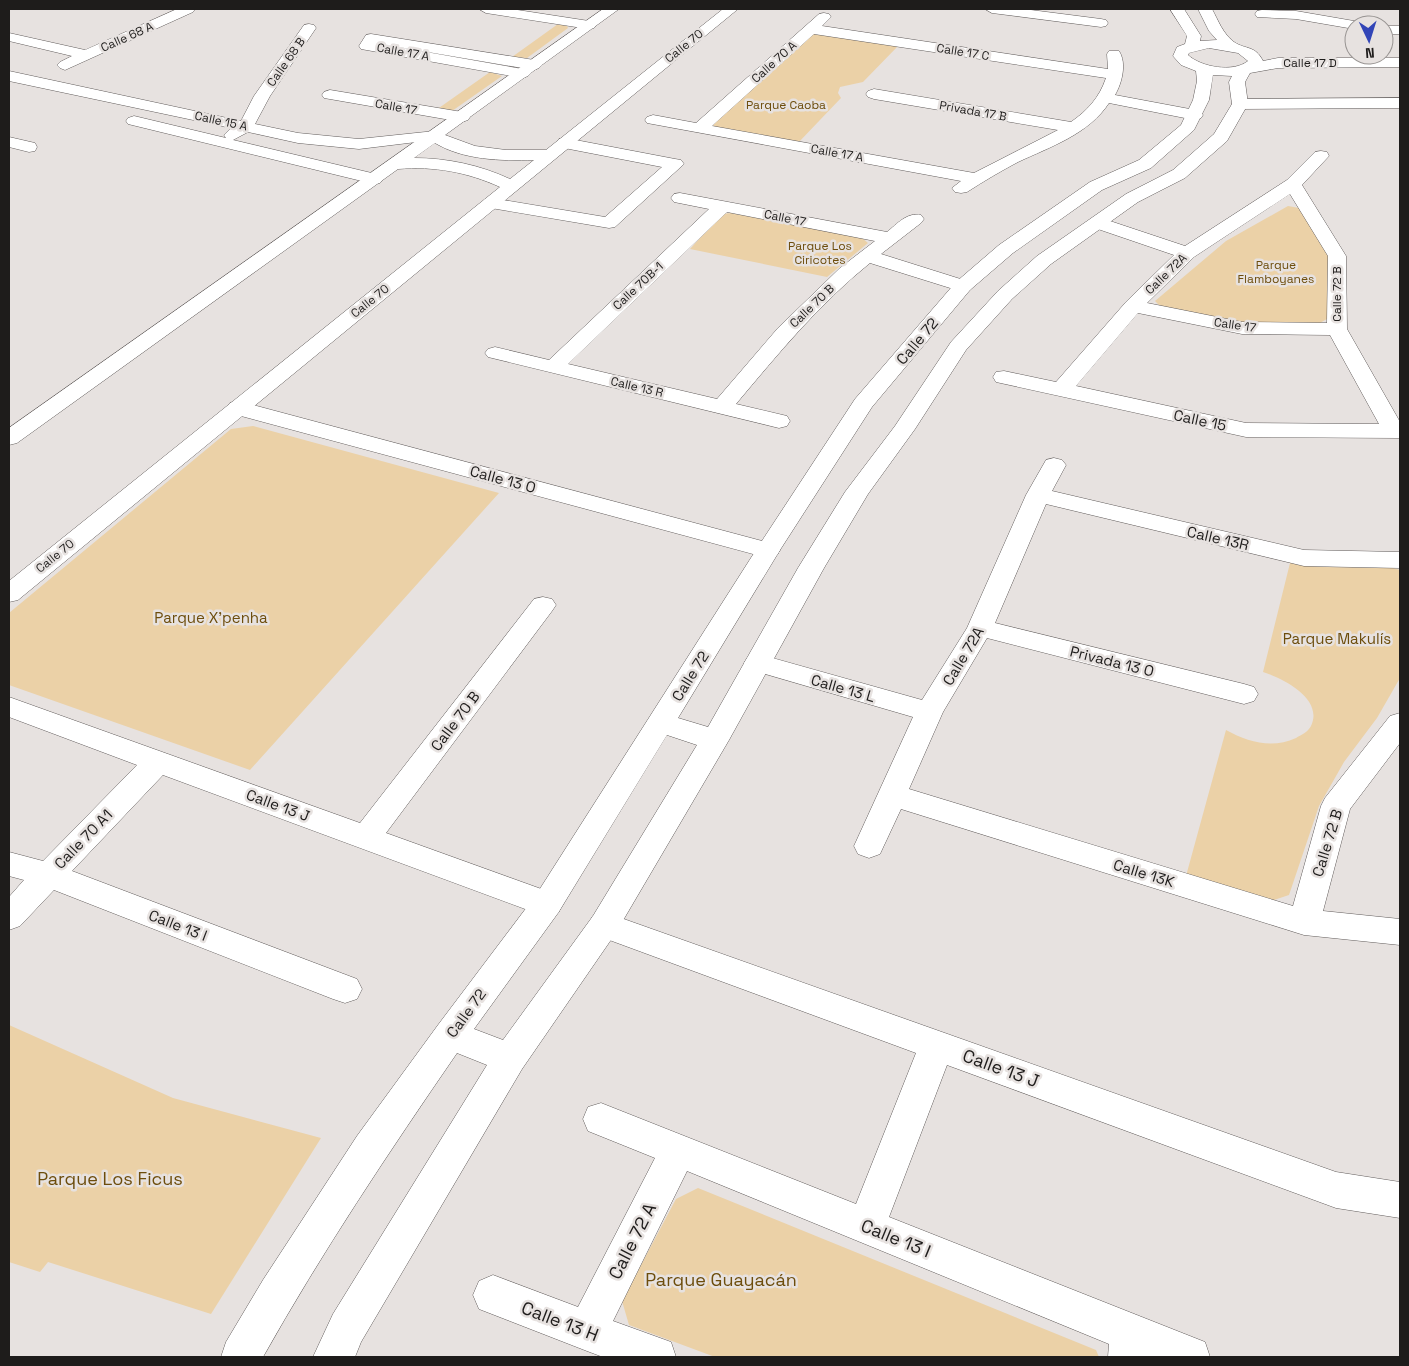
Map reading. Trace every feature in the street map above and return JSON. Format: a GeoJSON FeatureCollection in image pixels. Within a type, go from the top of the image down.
{"type":"FeatureCollection","features":[{"type":"Feature","properties":{"kind":"street","name":"Calle 68 A"},"geometry":{"type":"LineString","coordinates":[[65,65],[188,9]]}},
{"type":"Feature","properties":{"kind":"street"},"geometry":{"type":"LineString","coordinates":[[486,9],[589,25]]}},
{"type":"Feature","properties":{"kind":"street"},"geometry":{"type":"LineString","coordinates":[[9,438],[612,9]]}},
{"type":"Feature","properties":{"kind":"street","name":"Calle 70"},"geometry":{"type":"LineString","coordinates":[[9,594],[731,9]]}},
{"type":"Feature","properties":{"kind":"street"},"geometry":{"type":"LineString","coordinates":[[992,9],[1104,30],[1096,9]]}},
{"type":"Feature","properties":{"kind":"street"},"geometry":{"type":"LineString","coordinates":[[1177,9],[1194,36],[1192,46]]}},
{"type":"Feature","properties":{"kind":"street"},"geometry":{"type":"LineString","coordinates":[[1205,9],[1216,31],[1242,58]]}},
{"type":"Feature","properties":{"kind":"street"},"geometry":{"type":"LineString","coordinates":[[1262,14],[1296,15],[1344,23]]}},
{"type":"Feature","properties":{"kind":"street","name":"Calle 70 A"},"geometry":{"type":"LineString","coordinates":[[700,129],[827,15]]}},
{"type":"Feature","properties":{"kind":"street","name":"Calle 68 B"},"geometry":{"type":"LineString","coordinates":[[246,126],[262,96],[309,28]]}},
{"type":"Feature","properties":{"kind":"street","name":"Calle 17 C"},"geometry":{"type":"LineString","coordinates":[[811,29],[1114,75]]}},
{"type":"Feature","properties":{"kind":"street"},"geometry":{"type":"LineString","coordinates":[[9,37],[87,55]]}},
{"type":"Feature","properties":{"kind":"street","name":"Calle 17 A"},"geometry":{"type":"LineString","coordinates":[[371,38],[529,69],[366,46],[371,38]]}},
{"type":"Feature","properties":{"kind":"street"},"geometry":{"type":"LineString","coordinates":[[1209,44],[1242,58],[1229,71],[1202,68],[1187,63],[1180,56],[1182,50],[1192,46],[1209,44]]}},
{"type":"Feature","properties":{"kind":"street","name":"Calle 17 D"},"geometry":{"type":"LineString","coordinates":[[1242,58],[1280,53],[1344,52]]}},
{"type":"Feature","properties":{"kind":"street"},"geometry":{"type":"LineString","coordinates":[[952,193],[976,178],[1057,138],[1094,112],[1106,98],[1112,85],[1117,63],[1114,54]]}},
{"type":"Feature","properties":{"kind":"street"},"geometry":{"type":"LineString","coordinates":[[334,1357],[347,1328],[510,1058],[604,925],[716,740],[811,568],[857,492],[904,429],[958,346],[1005,295],[1044,260],[1132,198],[1179,174],[1222,134],[1240,104],[1237,82],[1242,58]]}},
{"type":"Feature","properties":{"kind":"street","name":"Calle 17 D"},"geometry":{"type":"LineString","coordinates":[[1242,58],[1284,62],[1400,63]]}},
{"type":"Feature","properties":{"kind":"street"},"geometry":{"type":"LineString","coordinates":[[1191,121],[1205,81],[1202,68]]}},
{"type":"Feature","properties":{"kind":"street","name":"Calle 15 A"},"geometry":{"type":"LineString","coordinates":[[9,76],[298,138],[360,144],[436,136]]}},
{"type":"Feature","properties":{"kind":"street"},"geometry":{"type":"LineString","coordinates":[[9,90],[67,105]]}},
{"type":"Feature","properties":{"kind":"street","name":"Privada 17 B"},"geometry":{"type":"LineString","coordinates":[[874,94],[1072,127]]}},
{"type":"Feature","properties":{"kind":"street","name":"Calle 17"},"geometry":{"type":"LineString","coordinates":[[330,95],[462,117]]}},
{"type":"Feature","properties":{"kind":"street","name":"Calle 68 B"},"geometry":{"type":"LineString","coordinates":[[188,134],[262,96]]}},
{"type":"Feature","properties":{"kind":"street"},"geometry":{"type":"LineString","coordinates":[[1106,98],[1191,121],[1222,134]]}},
{"type":"Feature","properties":{"kind":"street"},"geometry":{"type":"LineString","coordinates":[[1240,104],[1400,103]]}},
{"type":"Feature","properties":{"kind":"street","name":"Calle 15 A"},"geometry":{"type":"LineString","coordinates":[[115,117],[374,179]]}},
{"type":"Feature","properties":{"kind":"street","name":"Calle 17 A"},"geometry":{"type":"LineString","coordinates":[[653,120],[976,178]]}},
{"type":"Feature","properties":{"kind":"street","name":"Calle 72"},"geometry":{"type":"LineString","coordinates":[[241,1357],[277,1294],[370,1148],[450,1035],[547,904],[768,550],[863,404],[963,286],[1006,249],[1096,186],[1145,164],[1191,121]]}},
{"type":"Feature","properties":{"kind":"street"},"geometry":{"type":"LineString","coordinates":[[220,142],[246,126]]}},
{"type":"Feature","properties":{"kind":"street"},"geometry":{"type":"LineString","coordinates":[[436,136],[456,146],[477,151],[524,156],[557,149],[675,164],[609,223],[490,203]]}},
{"type":"Feature","properties":{"kind":"street"},"geometry":{"type":"LineString","coordinates":[[9,142],[29,147]]}},
{"type":"Feature","properties":{"kind":"street","name":"Calle 72A"},"geometry":{"type":"LineString","coordinates":[[1062,390],[1134,306],[1187,253],[1293,184],[1320,156]]}},
{"type":"Feature","properties":{"kind":"street"},"geometry":{"type":"LineString","coordinates":[[396,164],[418,163],[454,166],[494,177],[512,186]]}},
{"type":"Feature","properties":{"kind":"street"},"geometry":{"type":"LineString","coordinates":[[1118,176],[1150,188]]}},
{"type":"Feature","properties":{"kind":"street","name":"Calle 72 B"},"geometry":{"type":"LineString","coordinates":[[1293,184],[1337,256],[1337,329],[1397,431]]}},
{"type":"Feature","properties":{"kind":"street","name":"Calle 17"},"geometry":{"type":"LineString","coordinates":[[680,198],[890,238]]}},
{"type":"Feature","properties":{"kind":"street"},"geometry":{"type":"LineString","coordinates":[[1078,199],[1106,217],[1187,253]]}},
{"type":"Feature","properties":{"kind":"street","name":"Calle 70B-1"},"geometry":{"type":"LineString","coordinates":[[552,367],[723,206]]}},
{"type":"Feature","properties":{"kind":"street","name":"Calle 70 B"},"geometry":{"type":"LineString","coordinates":[[722,407],[785,332],[847,272],[915,219]]}},
{"type":"Feature","properties":{"kind":"street"},"geometry":{"type":"LineString","coordinates":[[867,256],[963,286]]}},
{"type":"Feature","properties":{"kind":"street","name":"Calle 17"},"geometry":{"type":"LineString","coordinates":[[1134,306],[1242,328],[1337,329]]}},
{"type":"Feature","properties":{"kind":"street"},"geometry":{"type":"LineString","coordinates":[[924,333],[936,343],[958,346]]}},
{"type":"Feature","properties":{"kind":"street","name":"Calle 13 R"},"geometry":{"type":"LineString","coordinates":[[496,353],[779,421]]}},
{"type":"Feature","properties":{"kind":"street","name":"Calle 15"},"geometry":{"type":"LineString","coordinates":[[1004,377],[1246,430],[1397,431]]}},
{"type":"Feature","properties":{"kind":"street","name":"Calle 13 O"},"geometry":{"type":"LineString","coordinates":[[238,408],[768,550]]}},
{"type":"Feature","properties":{"kind":"street","name":"Calle 72A"},"geometry":{"type":"LineString","coordinates":[[869,846],[929,712],[980,628],[1038,495],[1054,465]]}},
{"type":"Feature","properties":{"kind":"street"},"geometry":{"type":"LineString","coordinates":[[814,479],[838,482],[857,492]]}},
{"type":"Feature","properties":{"kind":"street","name":"Calle 13R"},"geometry":{"type":"LineString","coordinates":[[1038,495],[1304,558],[1400,560]]}},
{"type":"Feature","properties":{"kind":"street","name":"Calle 70 B"},"geometry":{"type":"LineString","coordinates":[[366,837],[543,605]]}},
{"type":"Feature","properties":{"kind":"street","name":"Privada 13 O"},"geometry":{"type":"LineString","coordinates":[[980,628],[1244,694]]}},
{"type":"Feature","properties":{"kind":"street","name":"Calle 13 L"},"geometry":{"type":"LineString","coordinates":[[758,663],[929,712]]}},
{"type":"Feature","properties":{"kind":"street","name":"Calle 13 J"},"geometry":{"type":"LineString","coordinates":[[9,707],[547,904]]}},
{"type":"Feature","properties":{"kind":"street"},"geometry":{"type":"LineString","coordinates":[[661,723],[716,740]]}},
{"type":"Feature","properties":{"kind":"street","name":"Calle 72 B"},"geometry":{"type":"LineString","coordinates":[[1304,922],[1336,806],[1400,723]]}},
{"type":"Feature","properties":{"kind":"street","name":"Calle 70 A1"},"geometry":{"type":"LineString","coordinates":[[9,918],[158,762]]}},
{"type":"Feature","properties":{"kind":"street","name":"Calle 13K"},"geometry":{"type":"LineString","coordinates":[[892,795],[1304,922],[1400,932]]}},
{"type":"Feature","properties":{"kind":"street","name":"Calle 13 I"},"geometry":{"type":"LineString","coordinates":[[9,864],[48,875],[345,989]]}},
{"type":"Feature","properties":{"kind":"street","name":"Calle 13 J"},"geometry":{"type":"LineString","coordinates":[[604,925],[1336,1190],[1400,1200]]}},
{"type":"Feature","properties":{"kind":"street"},"geometry":{"type":"LineString","coordinates":[[450,1035],[510,1058]]}},
{"type":"Feature","properties":{"kind":"street"},"geometry":{"type":"LineString","coordinates":[[866,1226],[937,1045]]}},
{"type":"Feature","properties":{"kind":"street","name":"Calle 13 I"},"geometry":{"type":"LineString","coordinates":[[601,1119],[866,1226],[1129,1345],[1190,1357]]}},
{"type":"Feature","properties":{"kind":"street","name":"Calle 72 A"},"geometry":{"type":"LineString","coordinates":[[587,1331],[678,1150]]}},
{"type":"Feature","properties":{"kind":"street","name":"Calle 13 H"},"geometry":{"type":"LineString","coordinates":[[492,1295],[656,1357]]}},
{"type":"Feature","properties":{"kind":"green space"},"geometry":{"type":"Polygon","coordinates":[[[558,24],[568,28],[527,58],[512,57],[558,24]]]}},
{"type":"Feature","properties":{"kind":"green space","name":"Parque Caoba"},"geometry":{"type":"Polygon","coordinates":[[[819,33],[899,45],[863,82],[840,87],[838,93],[841,98],[798,143],[716,128],[712,124],[811,34],[819,33]]]}},
{"type":"Feature","properties":{"kind":"green space"},"geometry":{"type":"Polygon","coordinates":[[[490,72],[502,76],[452,111],[436,110],[490,72]]]}},
{"type":"Feature","properties":{"kind":"green space","name":"Parque Flamboyanes"},"geometry":{"type":"Polygon","coordinates":[[[1288,206],[1299,208],[1329,257],[1327,319],[1318,324],[1239,323],[1161,307],[1155,301],[1226,241],[1288,206]]]}},
{"type":"Feature","properties":{"kind":"green space","name":"Parque Los Ciricotes"},"geometry":{"type":"Polygon","coordinates":[[[731,213],[862,238],[868,243],[827,277],[690,249],[722,214],[731,213]]]}},
{"type":"Feature","properties":{"kind":"green space","name":"Parque X'penha"},"geometry":{"type":"Polygon","coordinates":[[[253,426],[499,493],[250,770],[9,685],[9,613],[231,429],[253,426]]]}},
{"type":"Feature","properties":{"kind":"green space","name":"Parque Makulís"},"geometry":{"type":"Polygon","coordinates":[[[1290,563],[1323,567],[1393,568],[1400,570],[1400,678],[1377,718],[1344,762],[1319,806],[1289,895],[1271,901],[1186,876],[1226,730],[1251,741],[1278,743],[1296,738],[1306,732],[1311,726],[1312,707],[1307,699],[1281,679],[1263,672],[1290,563]]]}},
{"type":"Feature","properties":{"kind":"green space","name":"Parque Los Ficus"},"geometry":{"type":"Polygon","coordinates":[[[9,1025],[173,1098],[321,1138],[211,1314],[48,1262],[40,1272],[9,1262],[9,1025]]]}},
{"type":"Feature","properties":{"kind":"green space","name":"Parque Guayacán"},"geometry":{"type":"Polygon","coordinates":[[[698,1188],[1096,1350],[1099,1357],[715,1357],[629,1325],[622,1301],[676,1199],[698,1188]]]}}]}
